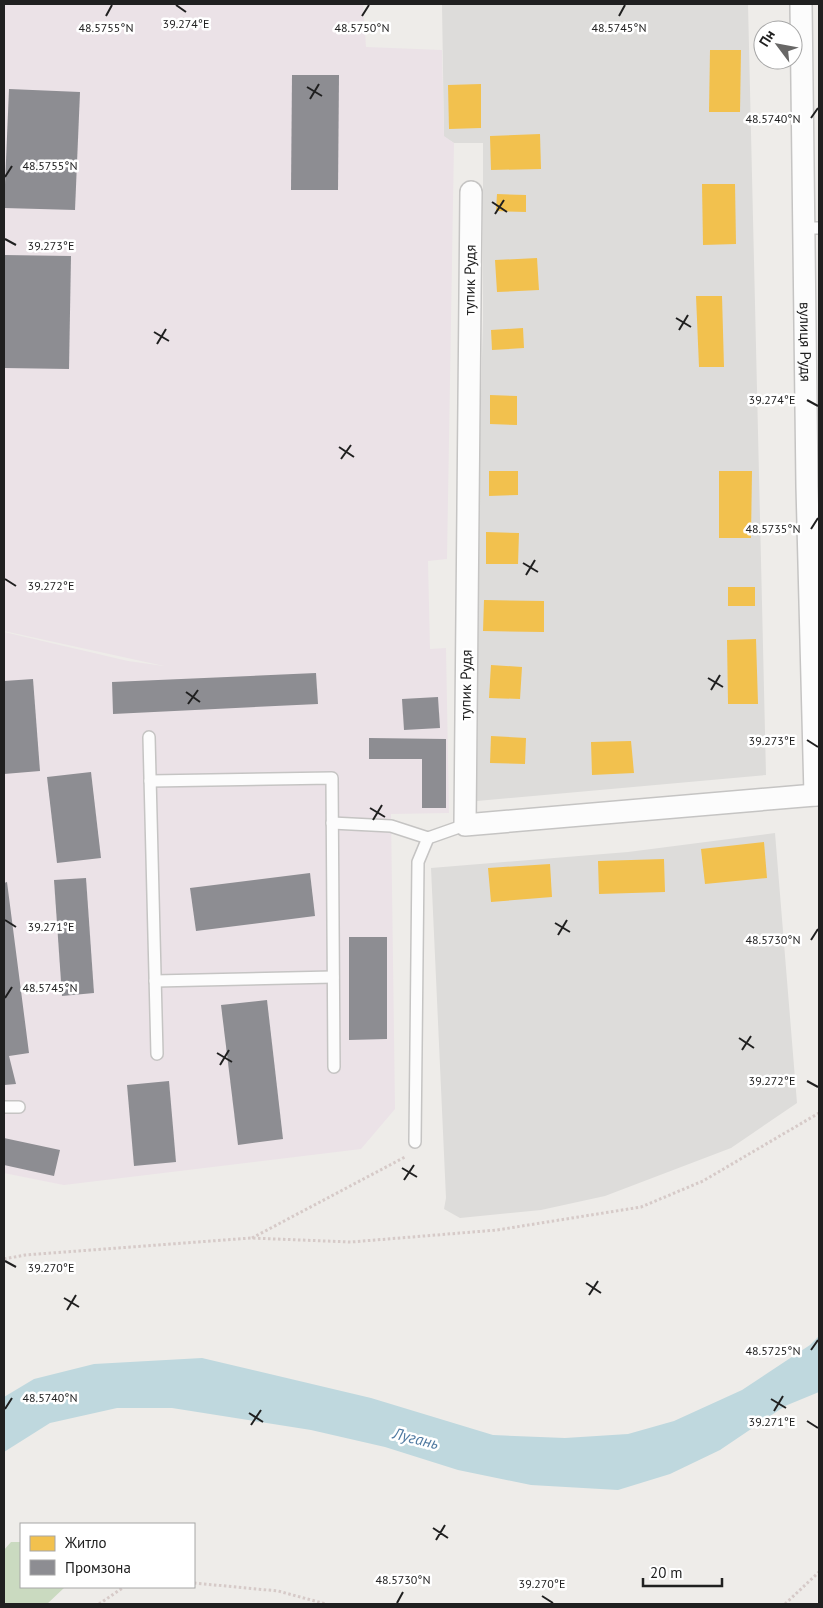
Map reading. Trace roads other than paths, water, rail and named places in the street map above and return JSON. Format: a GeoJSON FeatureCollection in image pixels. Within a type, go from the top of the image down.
{"type":"FeatureCollection","features":[{"type":"Feature","properties":{"kind":"street","name":"вулиця Рудя"},"geometry":{"type":"LineString","coordinates":[[801,4],[811,228],[817,795]]}},
{"type":"Feature","properties":{"kind":"street","name":"тупик Рудя"},"geometry":{"type":"LineString","coordinates":[[465,825],[471,192]]}},
{"type":"Feature","properties":{"kind":"street"},"geometry":{"type":"LineString","coordinates":[[465,825],[817,795]]}},
{"type":"Feature","properties":{"kind":"lane"},"geometry":{"type":"LineString","coordinates":[[149,737],[157,1054]]}},
{"type":"Feature","properties":{"kind":"lane"},"geometry":{"type":"LineString","coordinates":[[150,781],[332,778],[334,1067]]}},
{"type":"Feature","properties":{"kind":"lane"},"geometry":{"type":"LineString","coordinates":[[332,823],[391,826],[428,838],[465,825]]}},
{"type":"Feature","properties":{"kind":"lane"},"geometry":{"type":"LineString","coordinates":[[415,1142],[418,862],[428,838]]}},
{"type":"Feature","properties":{"kind":"lane"},"geometry":{"type":"LineString","coordinates":[[156,981],[333,977]]}},
{"type":"Feature","properties":{"kind":"lane"},"geometry":{"type":"LineString","coordinates":[[4,1107],[19,1107]]}},
{"type":"Feature","properties":{"kind":"water","name":"Лугань"},"geometry":{"type":"Polygon","coordinates":[[[819,1336],[819,1392],[785,1406],[720,1450],[670,1474],[618,1490],[531,1485],[458,1470],[385,1447],[311,1430],[172,1408],[117,1408],[50,1423],[4,1452],[4,1397],[34,1379],[94,1364],[202,1358],[371,1398],[493,1435],[565,1438],[628,1434],[674,1421],[742,1390],[810,1345],[819,1336]]]}}]}
